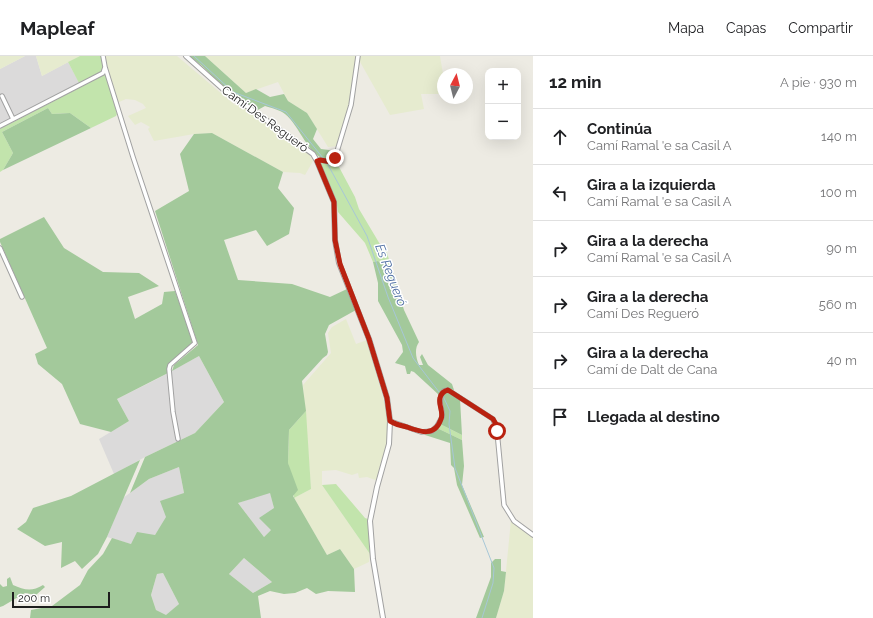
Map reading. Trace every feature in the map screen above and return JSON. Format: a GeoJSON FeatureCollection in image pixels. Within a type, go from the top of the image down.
{"type":"FeatureCollection","features":[{"type":"Feature","properties":{"kind":"street"},"geometry":{"type":"LineString","coordinates":[[103,56],[105,67],[133,157],[195,343],[170,365],[169,369],[173,412],[178,439]]}},
{"type":"Feature","properties":{"kind":"street","name":"Camí Des Regueró"},"geometry":{"type":"LineString","coordinates":[[186,56],[223,89],[309,150],[317,161],[334,202],[335,240],[340,264],[369,339],[387,398],[390,421],[389,444],[377,487],[370,521],[373,559],[383,618]]}},
{"type":"Feature","properties":{"kind":"street"},"geometry":{"type":"LineString","coordinates":[[317,161],[332,162],[335,158],[351,105],[358,56]]}},
{"type":"Feature","properties":{"kind":"street"},"geometry":{"type":"LineString","coordinates":[[0,126],[103,73],[105,67]]}},
{"type":"Feature","properties":{"kind":"street"},"geometry":{"type":"LineString","coordinates":[[2,96],[13,119]]}},
{"type":"Feature","properties":{"kind":"street"},"geometry":{"type":"LineString","coordinates":[[0,248],[22,297]]}},
{"type":"Feature","properties":{"kind":"street"},"geometry":{"type":"LineString","coordinates":[[390,421],[421,432],[432,430],[441,420],[442,412],[440,399],[442,393],[446,390],[454,393],[493,419],[496,424],[497,431],[504,505],[514,521],[533,535]]}},
{"type":"Feature","properties":{"kind":"shaded area"},"geometry":{"type":"Polygon","coordinates":[[[25,56],[36,56],[42,76],[68,62],[81,86],[0,129],[0,69],[25,56]]]}},
{"type":"Feature","properties":{"kind":"shaded area"},"geometry":{"type":"Polygon","coordinates":[[[199,356],[224,402],[195,433],[114,474],[99,439],[129,421],[117,399],[199,356]]]}},
{"type":"Feature","properties":{"kind":"shaded area"},"geometry":{"type":"Polygon","coordinates":[[[179,467],[184,493],[155,535],[131,544],[107,537],[123,498],[149,479],[179,467]]]}},
{"type":"Feature","properties":{"kind":"shaded area"},"geometry":{"type":"Polygon","coordinates":[[[270,492],[274,508],[271,530],[264,537],[238,503],[270,492]]]}},
{"type":"Feature","properties":{"kind":"shaded area"},"geometry":{"type":"Polygon","coordinates":[[[244,558],[272,582],[253,593],[229,574],[244,558]]]}},
{"type":"Feature","properties":{"kind":"shaded area"},"geometry":{"type":"Polygon","coordinates":[[[163,573],[179,604],[166,616],[156,610],[151,595],[157,574],[163,573]]]}},
{"type":"Feature","properties":{"kind":"green space"},"geometry":{"type":"Polygon","coordinates":[[[0,56],[25,56],[0,69],[0,56]]]}},
{"type":"Feature","properties":{"kind":"green space"},"geometry":{"type":"Polygon","coordinates":[[[36,56],[80,56],[42,76],[36,56]]]}},
{"type":"Feature","properties":{"kind":"green space"},"geometry":{"type":"Polygon","coordinates":[[[80,56],[101,56],[104,70],[79,83],[68,62],[80,56]]]}},
{"type":"Feature","properties":{"kind":"green space"},"geometry":{"type":"Polygon","coordinates":[[[105,56],[177,56],[235,105],[238,102],[308,152],[313,161],[305,175],[300,173],[283,172],[212,133],[194,134],[154,141],[148,129],[150,127],[141,122],[135,125],[128,116],[146,108],[143,104],[135,100],[126,99],[117,103],[105,56]]]}},
{"type":"Feature","properties":{"kind":"green space"},"geometry":{"type":"Polygon","coordinates":[[[189,56],[205,56],[246,93],[256,89],[270,97],[284,94],[288,101],[307,113],[317,129],[313,139],[321,149],[329,150],[335,155],[333,159],[325,159],[318,156],[306,143],[296,127],[285,114],[265,106],[256,111],[229,92],[201,65],[189,56]]]}},
{"type":"Feature","properties":{"kind":"green space"},"geometry":{"type":"Polygon","coordinates":[[[205,56],[357,56],[351,103],[338,146],[328,147],[307,113],[288,101],[278,82],[246,93],[205,56]]]}},
{"type":"Feature","properties":{"kind":"green space"},"geometry":{"type":"Polygon","coordinates":[[[359,56],[440,56],[442,68],[437,68],[437,94],[421,94],[424,109],[390,115],[359,60],[359,56]]]}},
{"type":"Feature","properties":{"kind":"green space"},"geometry":{"type":"Polygon","coordinates":[[[106,74],[117,114],[116,116],[91,128],[70,113],[52,114],[48,108],[2,132],[13,153],[3,170],[0,172],[0,129],[106,74]]]}},
{"type":"Feature","properties":{"kind":"green space"},"geometry":{"type":"Polygon","coordinates":[[[48,108],[52,114],[70,113],[91,128],[3,170],[13,153],[2,132],[48,108]]]}},
{"type":"Feature","properties":{"kind":"green space"},"geometry":{"type":"Polygon","coordinates":[[[212,133],[283,172],[278,188],[294,208],[289,234],[267,246],[256,230],[224,240],[238,280],[292,284],[330,297],[347,289],[356,310],[329,325],[325,334],[328,352],[327,355],[302,381],[306,411],[289,430],[288,463],[298,490],[293,496],[327,555],[340,549],[354,569],[355,592],[328,591],[316,594],[307,588],[295,593],[284,594],[270,591],[258,596],[261,618],[30,618],[31,610],[52,606],[80,585],[88,570],[103,554],[112,538],[131,544],[137,532],[155,535],[166,517],[160,501],[184,493],[179,467],[149,479],[130,493],[145,457],[195,433],[224,402],[199,356],[172,371],[174,365],[198,345],[155,211],[189,191],[180,154],[194,134],[212,133]],[[270,493],[238,503],[264,537],[271,530],[259,518],[274,508],[270,493]],[[244,558],[229,574],[253,593],[272,582],[244,558]],[[163,573],[157,574],[151,595],[156,610],[166,615],[179,604],[163,573]]]}},
{"type":"Feature","properties":{"kind":"green space"},"geometry":{"type":"Polygon","coordinates":[[[320,162],[330,164],[334,167],[339,167],[355,197],[359,209],[384,251],[386,250],[393,272],[378,261],[373,262],[365,243],[338,212],[337,205],[320,162]]]}},
{"type":"Feature","properties":{"kind":"green space"},"geometry":{"type":"Polygon","coordinates":[[[44,217],[64,248],[103,272],[139,273],[159,286],[128,297],[135,319],[162,304],[164,292],[175,291],[193,340],[192,345],[168,365],[168,373],[117,399],[129,421],[111,432],[80,424],[62,384],[38,364],[35,354],[47,348],[0,239],[44,217]]]}},
{"type":"Feature","properties":{"kind":"green space"},"geometry":{"type":"Polygon","coordinates":[[[378,261],[393,272],[404,310],[419,342],[416,348],[416,354],[419,365],[423,365],[420,357],[422,354],[428,365],[452,384],[454,390],[448,389],[439,395],[414,372],[411,371],[410,374],[407,374],[405,366],[395,363],[403,352],[402,345],[378,301],[378,283],[373,262],[378,261]]]}},
{"type":"Feature","properties":{"kind":"green space"},"geometry":{"type":"Polygon","coordinates":[[[346,319],[356,344],[367,340],[387,412],[389,443],[378,481],[367,477],[359,478],[358,473],[352,475],[336,470],[322,471],[322,485],[370,554],[369,562],[354,569],[340,549],[327,555],[294,498],[311,489],[303,385],[331,353],[328,333],[332,327],[346,319]]]}},
{"type":"Feature","properties":{"kind":"green space"},"geometry":{"type":"Polygon","coordinates":[[[448,392],[460,399],[462,435],[440,424],[444,414],[441,398],[448,392]]]}},
{"type":"Feature","properties":{"kind":"green space"},"geometry":{"type":"Polygon","coordinates":[[[306,411],[311,489],[294,498],[288,463],[289,430],[306,411]]]}},
{"type":"Feature","properties":{"kind":"green space"},"geometry":{"type":"Polygon","coordinates":[[[440,424],[462,435],[462,440],[437,428],[440,424]]]}},
{"type":"Feature","properties":{"kind":"green space"},"geometry":{"type":"Polygon","coordinates":[[[437,428],[462,440],[464,466],[462,485],[484,537],[480,538],[457,485],[454,468],[451,465],[450,443],[425,435],[437,428]]]}},
{"type":"Feature","properties":{"kind":"green space"},"geometry":{"type":"Polygon","coordinates":[[[140,460],[107,537],[98,554],[82,569],[75,561],[61,568],[62,542],[45,546],[17,529],[26,522],[33,508],[71,496],[140,460]]]}},
{"type":"Feature","properties":{"kind":"green space"},"geometry":{"type":"Polygon","coordinates":[[[336,484],[365,518],[368,519],[370,554],[322,485],[336,484]]]}},
{"type":"Feature","properties":{"kind":"green space"},"geometry":{"type":"Polygon","coordinates":[[[511,520],[533,537],[533,618],[496,618],[504,591],[511,520]]]}},
{"type":"Feature","properties":{"kind":"green space"},"geometry":{"type":"Polygon","coordinates":[[[495,559],[501,559],[501,571],[506,572],[504,591],[496,618],[476,618],[491,577],[491,563],[495,559]]]}},
{"type":"Feature","properties":{"kind":"green space"},"geometry":{"type":"Polygon","coordinates":[[[10,577],[13,585],[28,590],[35,589],[43,585],[45,587],[36,595],[25,593],[0,607],[0,584],[3,587],[7,586],[7,579],[10,577]]]}},
{"type":"Feature","properties":{"kind":"waterway","name":"Es Regueró"},"geometry":{"type":"LineString","coordinates":[[194,56],[233,92],[286,112],[323,158]]}},
{"type":"Feature","properties":{"kind":"waterway","name":"Es Regueró"},"geometry":{"type":"LineString","coordinates":[[327,163],[367,236],[388,297],[413,358],[439,392]]}},
{"type":"Feature","properties":{"kind":"waterway","name":"Es Regueró"},"geometry":{"type":"LineString","coordinates":[[443,396],[450,411],[449,424],[455,468],[494,568],[493,583],[482,618]]}},
{"type":"Feature","properties":{"kind":"route"},"geometry":{"type":"LineString","coordinates":[[335,158],[332,162],[317,161],[334,202],[335,240],[340,264],[369,339],[387,398],[390,421],[421,432],[433,430],[441,420],[441,395],[444,391],[448,390],[493,419],[496,424],[497,431]]}}]}
